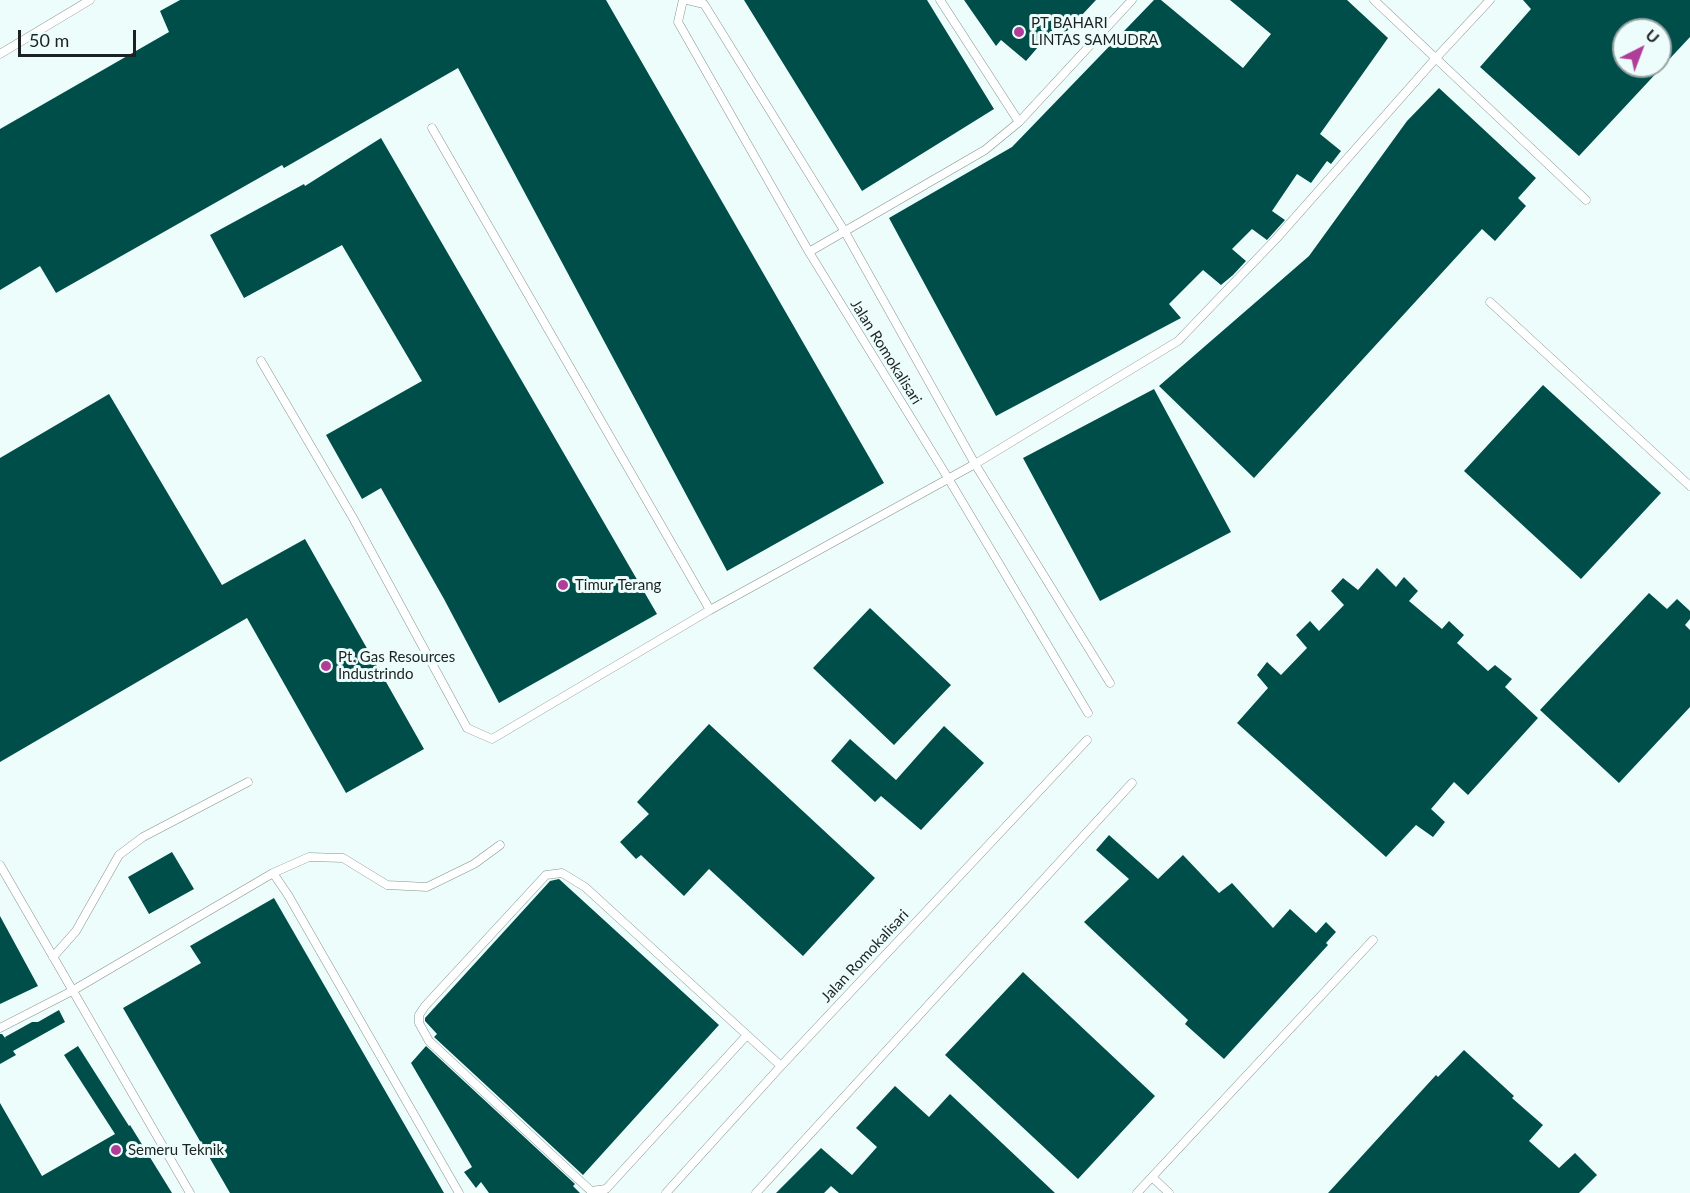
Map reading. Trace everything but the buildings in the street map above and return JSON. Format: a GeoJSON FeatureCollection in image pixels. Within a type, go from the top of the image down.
{"type":"FeatureCollection","features":[{"type":"Feature","properties":{"kind":"lane"},"geometry":{"type":"LineString","coordinates":[[0,54],[90,0]]}},
{"type":"Feature","properties":{"kind":"lane","name":"Jalan Romokalisari"},"geometry":{"type":"LineString","coordinates":[[1088,713],[948,478],[809,252],[678,22],[685,0],[704,4],[845,232],[975,464],[1110,682]]}},
{"type":"Feature","properties":{"kind":"lane"},"geometry":{"type":"LineString","coordinates":[[940,0],[1019,122]]}},
{"type":"Feature","properties":{"kind":"lane"},"geometry":{"type":"LineString","coordinates":[[809,252],[985,150],[1019,122],[1132,0]]}},
{"type":"Feature","properties":{"kind":"lane"},"geometry":{"type":"LineString","coordinates":[[1374,0],[1586,200]]}},
{"type":"Feature","properties":{"kind":"lane"},"geometry":{"type":"LineString","coordinates":[[261,361],[353,518],[467,728],[492,739],[710,610],[975,464],[1178,341],[1276,239],[1490,0]]}},
{"type":"Feature","properties":{"kind":"lane"},"geometry":{"type":"LineString","coordinates":[[432,128],[710,610]]}},
{"type":"Feature","properties":{"kind":"lane"},"geometry":{"type":"LineString","coordinates":[[1490,302],[1690,486]]}},
{"type":"Feature","properties":{"kind":"lane","name":"Jalan Romokalisari"},"geometry":{"type":"LineString","coordinates":[[666,1193],[781,1066],[1087,740]]}},
{"type":"Feature","properties":{"kind":"lane"},"geometry":{"type":"LineString","coordinates":[[53,957],[76,931],[119,855],[143,837],[248,782]]}},
{"type":"Feature","properties":{"kind":"lane"},"geometry":{"type":"LineString","coordinates":[[756,1193],[1132,783]]}},
{"type":"Feature","properties":{"kind":"lane"},"geometry":{"type":"LineString","coordinates":[[0,1028],[72,991],[273,873],[309,857],[342,858],[387,885],[427,887],[474,864],[501,845]]}},
{"type":"Feature","properties":{"kind":"lane"},"geometry":{"type":"LineString","coordinates":[[0,865],[190,1193]]}},
{"type":"Feature","properties":{"kind":"lane"},"geometry":{"type":"LineString","coordinates":[[273,873],[288,895],[459,1193]]}},
{"type":"Feature","properties":{"kind":"lane"},"geometry":{"type":"LineString","coordinates":[[747,1035],[606,1189],[591,1191],[429,1041],[418,1023],[419,1015],[425,1006],[546,875],[562,873],[585,887],[781,1066]]}},
{"type":"Feature","properties":{"kind":"lane"},"geometry":{"type":"LineString","coordinates":[[1137,1193],[1373,940]]}},
{"type":"Feature","properties":{"kind":"lane"},"geometry":{"type":"LineString","coordinates":[[1152,1177],[1169,1193]]}},
{"type":"Feature","properties":{"kind":"place","name":"PT BAHARI LINTAS SAMUDRA"},"geometry":{"type":"Point","coordinates":[1019,32]}},
{"type":"Feature","properties":{"kind":"place","name":"Timur Terang"},"geometry":{"type":"Point","coordinates":[563,585]}},
{"type":"Feature","properties":{"kind":"place","name":"Pt. Gas Resources Industrindo"},"geometry":{"type":"Point","coordinates":[326,666]}},
{"type":"Feature","properties":{"kind":"place","name":"Semeru Teknik"},"geometry":{"type":"Point","coordinates":[116,1150]}}]}
